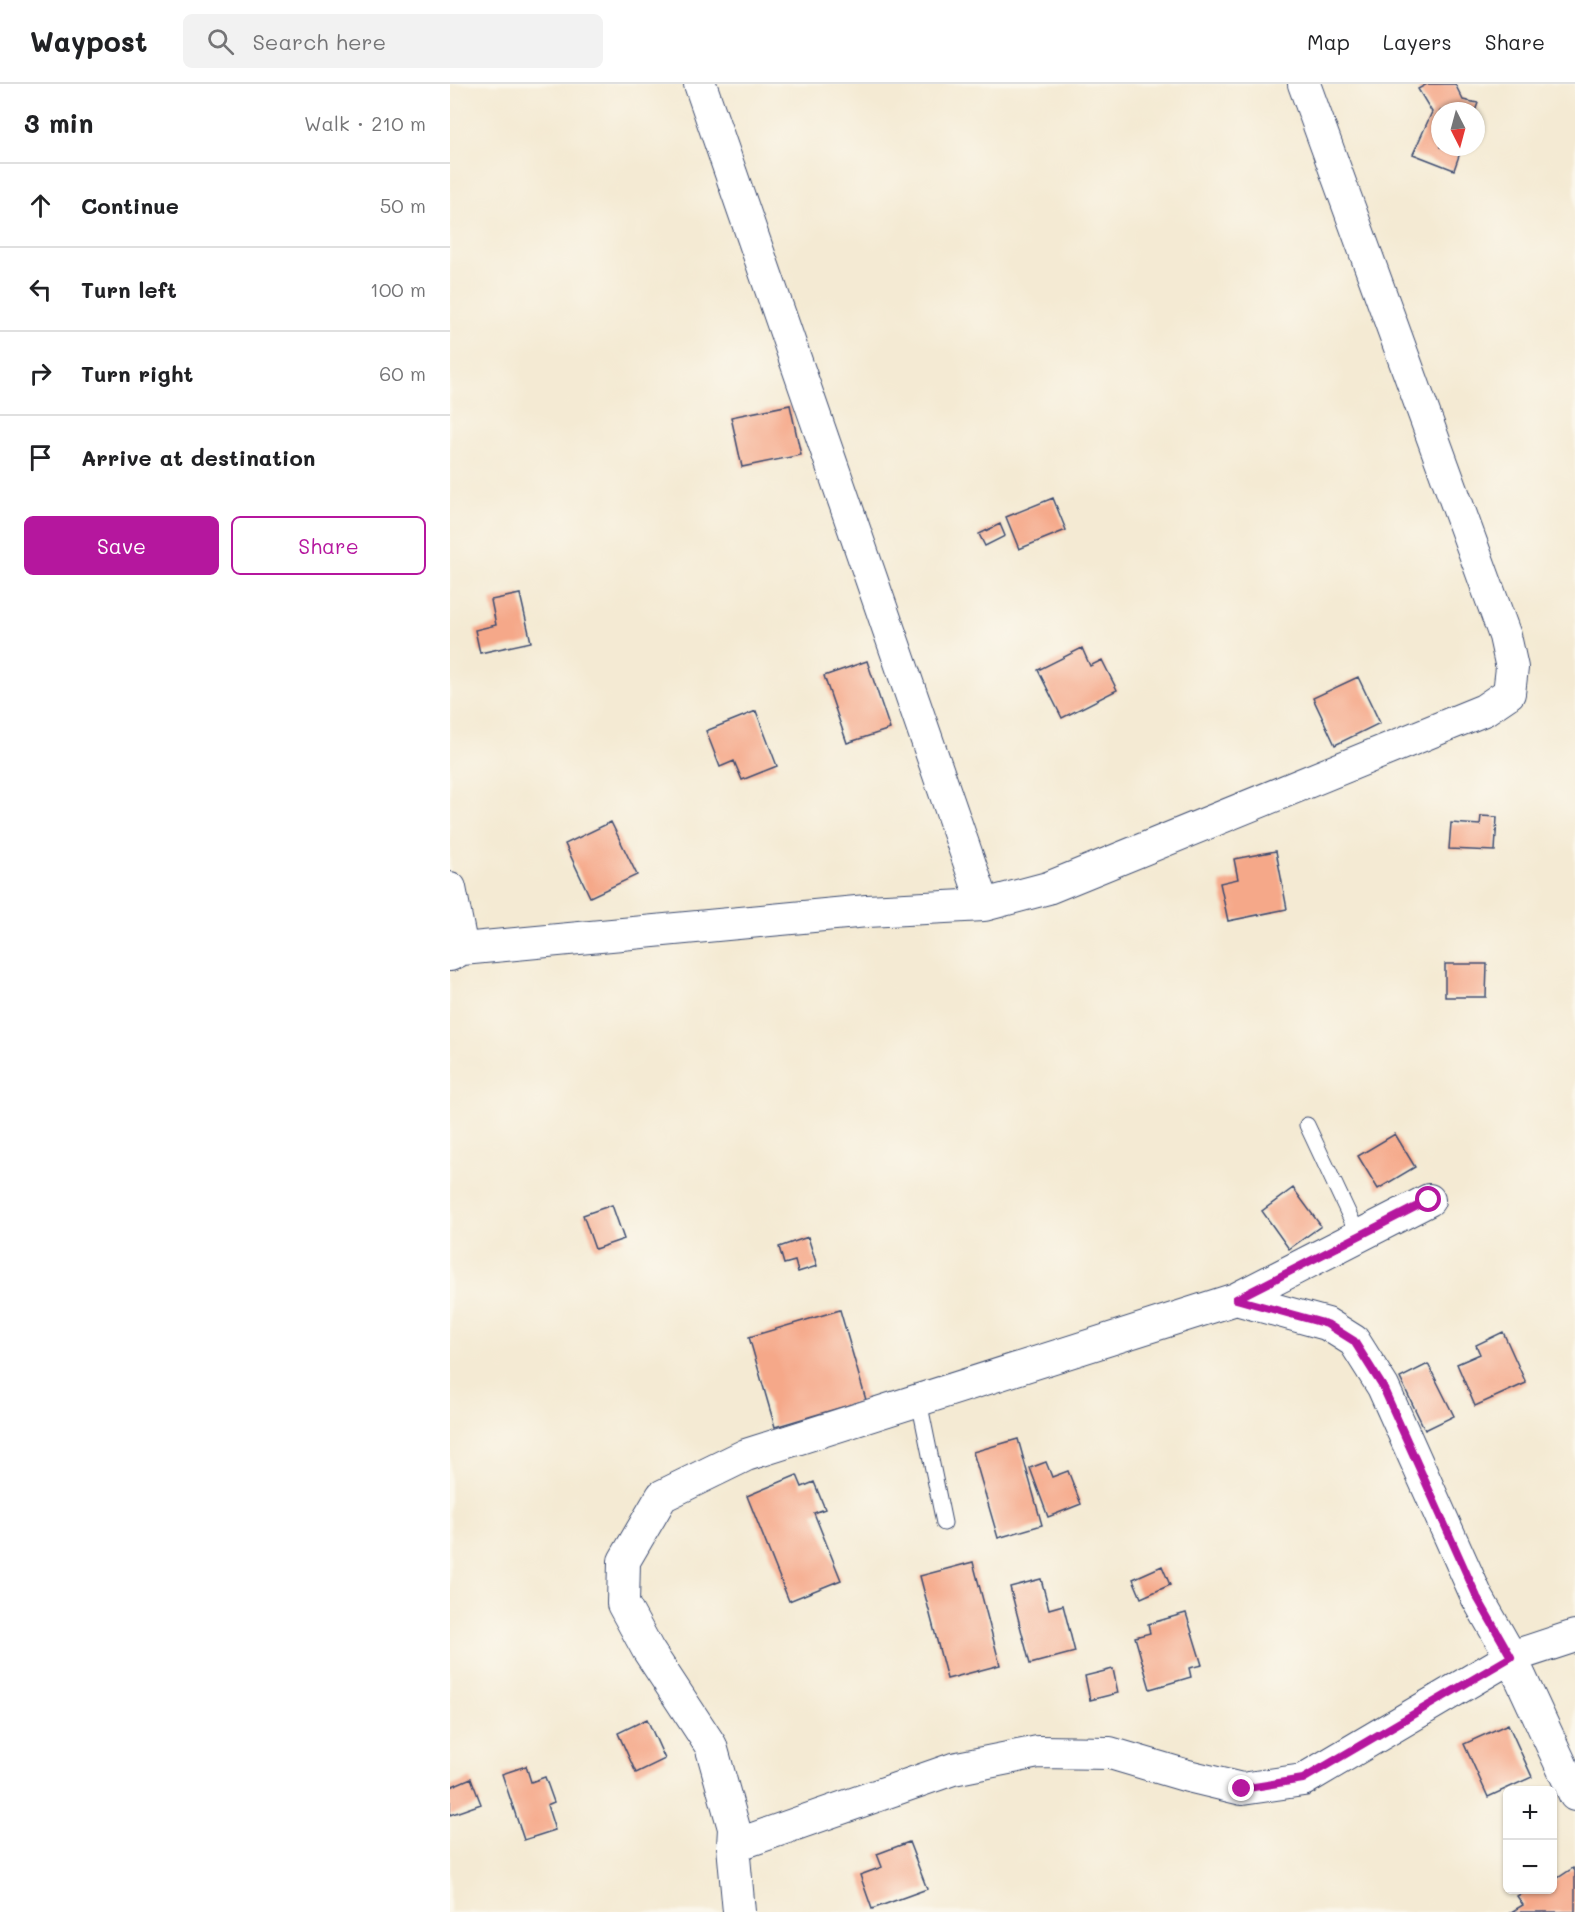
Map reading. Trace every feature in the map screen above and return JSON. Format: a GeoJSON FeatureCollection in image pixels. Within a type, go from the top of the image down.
{"type":"FeatureCollection","features":[{"type":"Feature","properties":{"kind":"street"},"geometry":{"type":"LineString","coordinates":[[700,84],[984,904]]}},
{"type":"Feature","properties":{"kind":"street"},"geometry":{"type":"LineString","coordinates":[[450,888],[456,952],[867,910],[984,904],[1059,884],[1484,710],[1509,693],[1512,668],[1505,636],[1304,84]]}},
{"type":"Feature","properties":{"kind":"street"},"geometry":{"type":"LineString","coordinates":[[739,1912],[733,1846],[734,1828],[711,1746],[648,1650],[623,1604],[624,1561],[662,1496],[746,1455],[1236,1299],[1429,1200]]}},
{"type":"Feature","properties":{"kind":"street"},"geometry":{"type":"LineString","coordinates":[[1236,1299],[1327,1324],[1354,1341],[1383,1387],[1477,1597],[1511,1657],[1575,1795]]}},
{"type":"Feature","properties":{"kind":"street"},"geometry":{"type":"LineString","coordinates":[[733,1846],[953,1769],[1038,1752],[1110,1753],[1242,1789],[1303,1779],[1511,1657],[1575,1636]]}},
{"type":"Feature","properties":{"kind":"lane"},"geometry":{"type":"LineString","coordinates":[[1308,1125],[1359,1236]]}},
{"type":"Feature","properties":{"kind":"lane"},"geometry":{"type":"LineString","coordinates":[[919,1401],[944,1523]]}},
{"type":"Feature","properties":{"kind":"building"},"geometry":{"type":"Polygon","coordinates":[[[1427,84],[1455,84],[1463,100],[1473,102],[1431,102],[1431,110],[1418,89],[1427,84]]]}},
{"type":"Feature","properties":{"kind":"building"},"geometry":{"type":"Polygon","coordinates":[[[1431,114],[1431,156],[1459,156],[1454,170],[1413,154],[1431,114]]]}},
{"type":"Feature","properties":{"kind":"building"},"geometry":{"type":"Polygon","coordinates":[[[790,405],[801,455],[742,467],[731,417],[790,405]]]}},
{"type":"Feature","properties":{"kind":"building"},"geometry":{"type":"Polygon","coordinates":[[[1053,498],[1066,530],[1019,549],[1006,517],[1053,498]]]}},
{"type":"Feature","properties":{"kind":"building"},"geometry":{"type":"Polygon","coordinates":[[[1000,524],[1005,536],[985,546],[979,534],[1000,524]]]}},
{"type":"Feature","properties":{"kind":"building"},"geometry":{"type":"Polygon","coordinates":[[[520,594],[531,642],[480,653],[475,630],[496,625],[491,600],[520,594]]]}},
{"type":"Feature","properties":{"kind":"building"},"geometry":{"type":"Polygon","coordinates":[[[1082,648],[1090,666],[1102,660],[1117,690],[1062,718],[1038,670],[1082,648]]]}},
{"type":"Feature","properties":{"kind":"building"},"geometry":{"type":"Polygon","coordinates":[[[867,661],[890,729],[847,743],[824,676],[867,661]]]}},
{"type":"Feature","properties":{"kind":"building"},"geometry":{"type":"Polygon","coordinates":[[[1358,677],[1380,723],[1335,745],[1313,698],[1358,677]]]}},
{"type":"Feature","properties":{"kind":"building"},"geometry":{"type":"Polygon","coordinates":[[[756,711],[777,766],[742,780],[734,761],[720,767],[706,731],[756,711]]]}},
{"type":"Feature","properties":{"kind":"building"},"geometry":{"type":"Polygon","coordinates":[[[1481,816],[1497,817],[1495,851],[1449,849],[1451,823],[1480,825],[1481,816]]]}},
{"type":"Feature","properties":{"kind":"building"},"geometry":{"type":"Polygon","coordinates":[[[611,822],[637,875],[590,897],[565,844],[611,822]]]}},
{"type":"Feature","properties":{"kind":"building"},"geometry":{"type":"Polygon","coordinates":[[[1276,851],[1287,909],[1228,921],[1220,883],[1238,879],[1234,859],[1276,851]]]}},
{"type":"Feature","properties":{"kind":"building"},"geometry":{"type":"Polygon","coordinates":[[[1445,964],[1487,964],[1486,997],[1445,997],[1445,964]]]}},
{"type":"Feature","properties":{"kind":"building"},"geometry":{"type":"Polygon","coordinates":[[[1395,1134],[1415,1167],[1378,1189],[1358,1156],[1395,1134]]]}},
{"type":"Feature","properties":{"kind":"building"},"geometry":{"type":"Polygon","coordinates":[[[1293,1188],[1321,1226],[1289,1249],[1262,1211],[1293,1188]]]}},
{"type":"Feature","properties":{"kind":"building"},"geometry":{"type":"Polygon","coordinates":[[[612,1205],[624,1239],[595,1249],[583,1215],[612,1205]]]}},
{"type":"Feature","properties":{"kind":"building"},"geometry":{"type":"Polygon","coordinates":[[[808,1237],[817,1266],[798,1272],[795,1261],[784,1264],[779,1247],[808,1237]]]}},
{"type":"Feature","properties":{"kind":"building"},"geometry":{"type":"Polygon","coordinates":[[[840,1310],[866,1400],[775,1427],[749,1337],[840,1310]]]}},
{"type":"Feature","properties":{"kind":"building"},"geometry":{"type":"Polygon","coordinates":[[[1503,1332],[1526,1383],[1475,1406],[1457,1364],[1480,1354],[1476,1345],[1503,1332]]]}},
{"type":"Feature","properties":{"kind":"building"},"geometry":{"type":"Polygon","coordinates":[[[1428,1364],[1454,1416],[1425,1430],[1400,1378],[1428,1364]]]}},
{"type":"Feature","properties":{"kind":"building"},"geometry":{"type":"Polygon","coordinates":[[[1018,1439],[1042,1525],[998,1538],[973,1452],[1018,1439]]]}},
{"type":"Feature","properties":{"kind":"building"},"geometry":{"type":"Polygon","coordinates":[[[1046,1462],[1052,1477],[1068,1471],[1081,1504],[1048,1517],[1030,1468],[1046,1462]]]}},
{"type":"Feature","properties":{"kind":"building"},"geometry":{"type":"Polygon","coordinates":[[[797,1475],[802,1487],[814,1482],[825,1509],[814,1513],[841,1580],[789,1601],[747,1496],[797,1475]]]}},
{"type":"Feature","properties":{"kind":"building"},"geometry":{"type":"Polygon","coordinates":[[[973,1562],[1000,1665],[947,1679],[920,1576],[973,1562]]]}},
{"type":"Feature","properties":{"kind":"building"},"geometry":{"type":"Polygon","coordinates":[[[1162,1566],[1170,1585],[1141,1598],[1133,1579],[1162,1566]]]}},
{"type":"Feature","properties":{"kind":"building"},"geometry":{"type":"Polygon","coordinates":[[[1041,1579],[1049,1609],[1063,1605],[1075,1652],[1030,1664],[1010,1587],[1041,1579]]]}},
{"type":"Feature","properties":{"kind":"building"},"geometry":{"type":"Polygon","coordinates":[[[1186,1613],[1202,1665],[1189,1668],[1191,1677],[1150,1689],[1135,1637],[1150,1633],[1148,1624],[1186,1613]]]}},
{"type":"Feature","properties":{"kind":"building"},"geometry":{"type":"Polygon","coordinates":[[[1113,1669],[1118,1693],[1090,1700],[1085,1676],[1113,1669]]]}},
{"type":"Feature","properties":{"kind":"building"},"geometry":{"type":"Polygon","coordinates":[[[647,1719],[665,1759],[636,1773],[618,1733],[647,1719]]]}},
{"type":"Feature","properties":{"kind":"building"},"geometry":{"type":"Polygon","coordinates":[[[1508,1724],[1532,1777],[1512,1786],[1503,1786],[1503,1790],[1488,1797],[1464,1744],[1508,1724]]]}},
{"type":"Feature","properties":{"kind":"building"},"geometry":{"type":"Polygon","coordinates":[[[526,1766],[531,1782],[545,1777],[554,1802],[547,1805],[555,1830],[524,1840],[502,1774],[526,1766]]]}},
{"type":"Feature","properties":{"kind":"building"},"geometry":{"type":"Polygon","coordinates":[[[471,1778],[481,1804],[450,1815],[450,1787],[471,1778]]]}},
{"type":"Feature","properties":{"kind":"building"},"geometry":{"type":"Polygon","coordinates":[[[909,1842],[927,1889],[872,1909],[860,1875],[882,1867],[877,1854],[909,1842]]]}},
{"type":"Feature","properties":{"kind":"building"},"geometry":{"type":"Polygon","coordinates":[[[1573,1868],[1575,1871],[1575,1912],[1511,1912],[1523,1905],[1517,1896],[1521,1894],[1557,1894],[1557,1879],[1573,1868]]]}},
{"type":"Feature","properties":{"kind":"route"},"geometry":{"type":"LineString","coordinates":[[1242,1789],[1303,1779],[1511,1657],[1477,1597],[1383,1387],[1354,1341],[1327,1324],[1236,1299],[1429,1200]]}}]}
